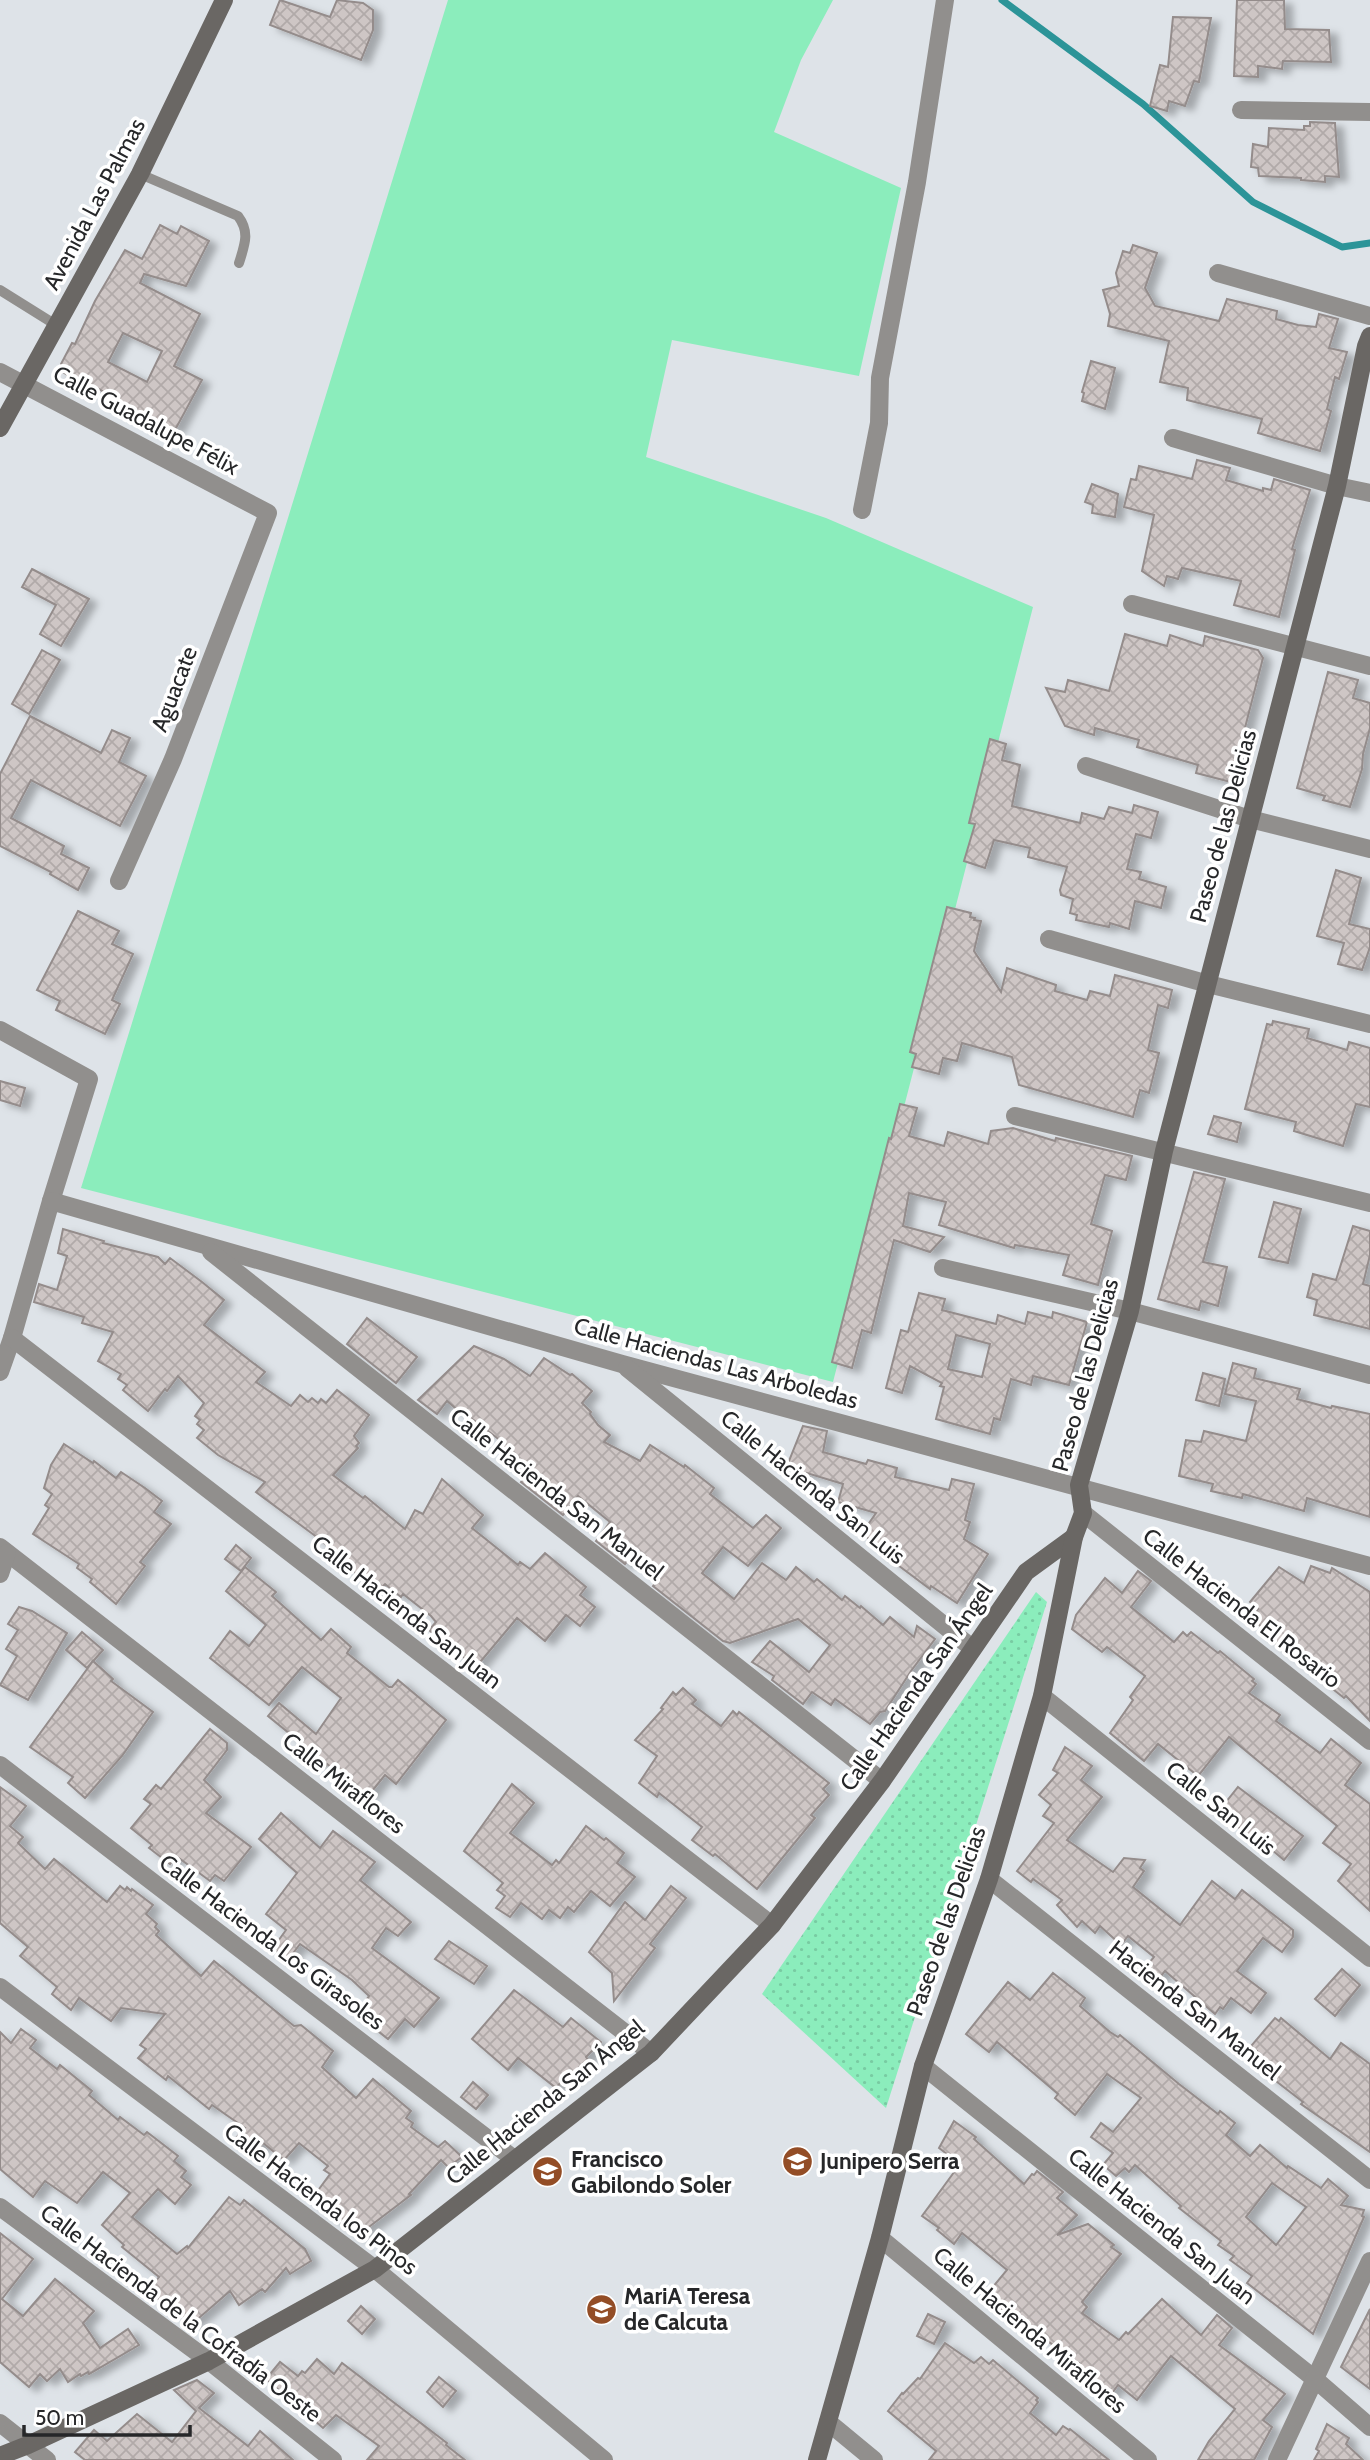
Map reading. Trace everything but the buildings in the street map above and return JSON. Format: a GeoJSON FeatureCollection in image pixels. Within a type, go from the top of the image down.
{"type":"FeatureCollection","features":[{"type":"Feature","properties":{"kind":"street","name":"Avenida Las Palmas"},"geometry":{"type":"LineString","coordinates":[[0,428],[140,174],[224,0]]}},
{"type":"Feature","properties":{"kind":"street"},"geometry":{"type":"LineString","coordinates":[[862,510],[879,423],[880,378],[917,182],[945,0]]}},
{"type":"Feature","properties":{"kind":"street"},"geometry":{"type":"LineString","coordinates":[[1241,110],[1370,112]]}},
{"type":"Feature","properties":{"kind":"street"},"geometry":{"type":"LineString","coordinates":[[1218,273],[1370,316]]}},
{"type":"Feature","properties":{"kind":"street","name":"Paseo de las Delicias"},"geometry":{"type":"LineString","coordinates":[[817,2460],[880,2238],[923,2066],[989,1878],[1042,1696],[1074,1537],[1083,1513],[1079,1485],[1130,1311],[1164,1152],[1337,486],[1370,336]]}},
{"type":"Feature","properties":{"kind":"street","name":"Calle Guadalupe Félix"},"geometry":{"type":"LineString","coordinates":[[0,372],[268,513]]}},
{"type":"Feature","properties":{"kind":"street"},"geometry":{"type":"LineString","coordinates":[[1173,438],[1337,486],[1370,493]]}},
{"type":"Feature","properties":{"kind":"street","name":"Aguacate"},"geometry":{"type":"LineString","coordinates":[[119,881],[173,759],[268,513]]}},
{"type":"Feature","properties":{"kind":"street"},"geometry":{"type":"LineString","coordinates":[[1132,604],[1370,666]]}},
{"type":"Feature","properties":{"kind":"street"},"geometry":{"type":"LineString","coordinates":[[1086,766],[1250,819],[1370,849]]}},
{"type":"Feature","properties":{"kind":"street"},"geometry":{"type":"LineString","coordinates":[[1049,939],[1208,984],[1370,1024]]}},
{"type":"Feature","properties":{"kind":"street"},"geometry":{"type":"LineString","coordinates":[[0,1030],[89,1079],[0,1372]]}},
{"type":"Feature","properties":{"kind":"street"},"geometry":{"type":"LineString","coordinates":[[1015,1116],[1370,1203]]}},
{"type":"Feature","properties":{"kind":"street","name":"Calle Haciendas Las Arboledas"},"geometry":{"type":"LineString","coordinates":[[51,1201],[622,1364],[1079,1485],[1370,1566]]}},
{"type":"Feature","properties":{"kind":"street","name":"Calle Hacienda San Manuel"},"geometry":{"type":"LineString","coordinates":[[203,1246],[882,1781]]}},
{"type":"Feature","properties":{"kind":"street"},"geometry":{"type":"LineString","coordinates":[[943,1268],[1130,1311],[1370,1375]]}},
{"type":"Feature","properties":{"kind":"street","name":"Calle Hacienda San Juan"},"geometry":{"type":"LineString","coordinates":[[12,1338],[772,1925]]}},
{"type":"Feature","properties":{"kind":"street","name":"Calle Hacienda San Luis"},"geometry":{"type":"LineString","coordinates":[[622,1364],[972,1648]]}},
{"type":"Feature","properties":{"kind":"street","name":"Calle Hacienda El Rosario"},"geometry":{"type":"LineString","coordinates":[[1083,1513],[1370,1741]]}},
{"type":"Feature","properties":{"kind":"street","name":"Calle Hacienda San Ángel"},"geometry":{"type":"LineString","coordinates":[[0,2456],[209,2361],[375,2269],[651,2053],[772,1925],[882,1781],[1026,1572],[1074,1537]]}},
{"type":"Feature","properties":{"kind":"street"},"geometry":{"type":"LineString","coordinates":[[0,1574],[3,1550]]}},
{"type":"Feature","properties":{"kind":"street","name":"Calle Miraflores"},"geometry":{"type":"LineString","coordinates":[[3,1550],[651,2053]]}},
{"type":"Feature","properties":{"kind":"street","name":"Calle San Luis"},"geometry":{"type":"LineString","coordinates":[[1042,1696],[1370,1958]]}},
{"type":"Feature","properties":{"kind":"street","name":"Calle Hacienda Los Girasoles"},"geometry":{"type":"LineString","coordinates":[[0,1765],[514,2159]]}},
{"type":"Feature","properties":{"kind":"street","name":"Hacienda San Manuel"},"geometry":{"type":"LineString","coordinates":[[989,1878],[1370,2180]]}},
{"type":"Feature","properties":{"kind":"street","name":"Calle Hacienda los Pinos"},"geometry":{"type":"LineString","coordinates":[[0,1987],[375,2269],[604,2460]]}},
{"type":"Feature","properties":{"kind":"street","name":"Calle Hacienda San Juan"},"geometry":{"type":"LineString","coordinates":[[923,2066],[1316,2380],[1370,2427]]}},
{"type":"Feature","properties":{"kind":"street","name":"Calle Hacienda de la Cofradía Oeste"},"geometry":{"type":"LineString","coordinates":[[0,2207],[209,2361],[333,2460]]}},
{"type":"Feature","properties":{"kind":"street","name":"Calle Hacienda Miraflores"},"geometry":{"type":"LineString","coordinates":[[880,2238],[1148,2460]]}},
{"type":"Feature","properties":{"kind":"street"},"geometry":{"type":"LineString","coordinates":[[1277,2460],[1370,2261]]}},
{"type":"Feature","properties":{"kind":"street"},"geometry":{"type":"LineString","coordinates":[[828,2422],[874,2460]]}},
{"type":"Feature","properties":{"kind":"street"},"geometry":{"type":"LineString","coordinates":[[0,2423],[47,2460]]}},
{"type":"Feature","properties":{"kind":"lane"},"geometry":{"type":"LineString","coordinates":[[140,174],[238,216],[245,225],[247,237],[239,263]]}},
{"type":"Feature","properties":{"kind":"lane"},"geometry":{"type":"LineString","coordinates":[[0,290],[55,326]]}},
{"type":"Feature","properties":{"kind":"green space"},"geometry":{"type":"Polygon","coordinates":[[[448,0],[833,0],[801,60],[774,132],[901,188],[859,376],[672,340],[646,457],[826,518],[1033,607],[833,1382],[81,1188],[448,0]]]}},
{"type":"Feature","properties":{"kind":"green space"},"geometry":{"type":"Polygon","coordinates":[[[1036,1592],[1047,1602],[886,2108],[762,1994],[1036,1592]]]}},
{"type":"Feature","properties":{"kind":"waterway"},"geometry":{"type":"LineString","coordinates":[[1002,0],[1143,104],[1253,202],[1342,247],[1370,243]]}},
{"type":"Feature","properties":{"kind":"place","name":"Junipero Serra"},"geometry":{"type":"Point","coordinates":[797,2161]}},
{"type":"Feature","properties":{"kind":"place","name":"Francisco Gabilondo Soler"},"geometry":{"type":"Point","coordinates":[548,2172]}},
{"type":"Feature","properties":{"kind":"place","name":"MariA Teresa de Calcuta"},"geometry":{"type":"Point","coordinates":[601,2309]}}]}
